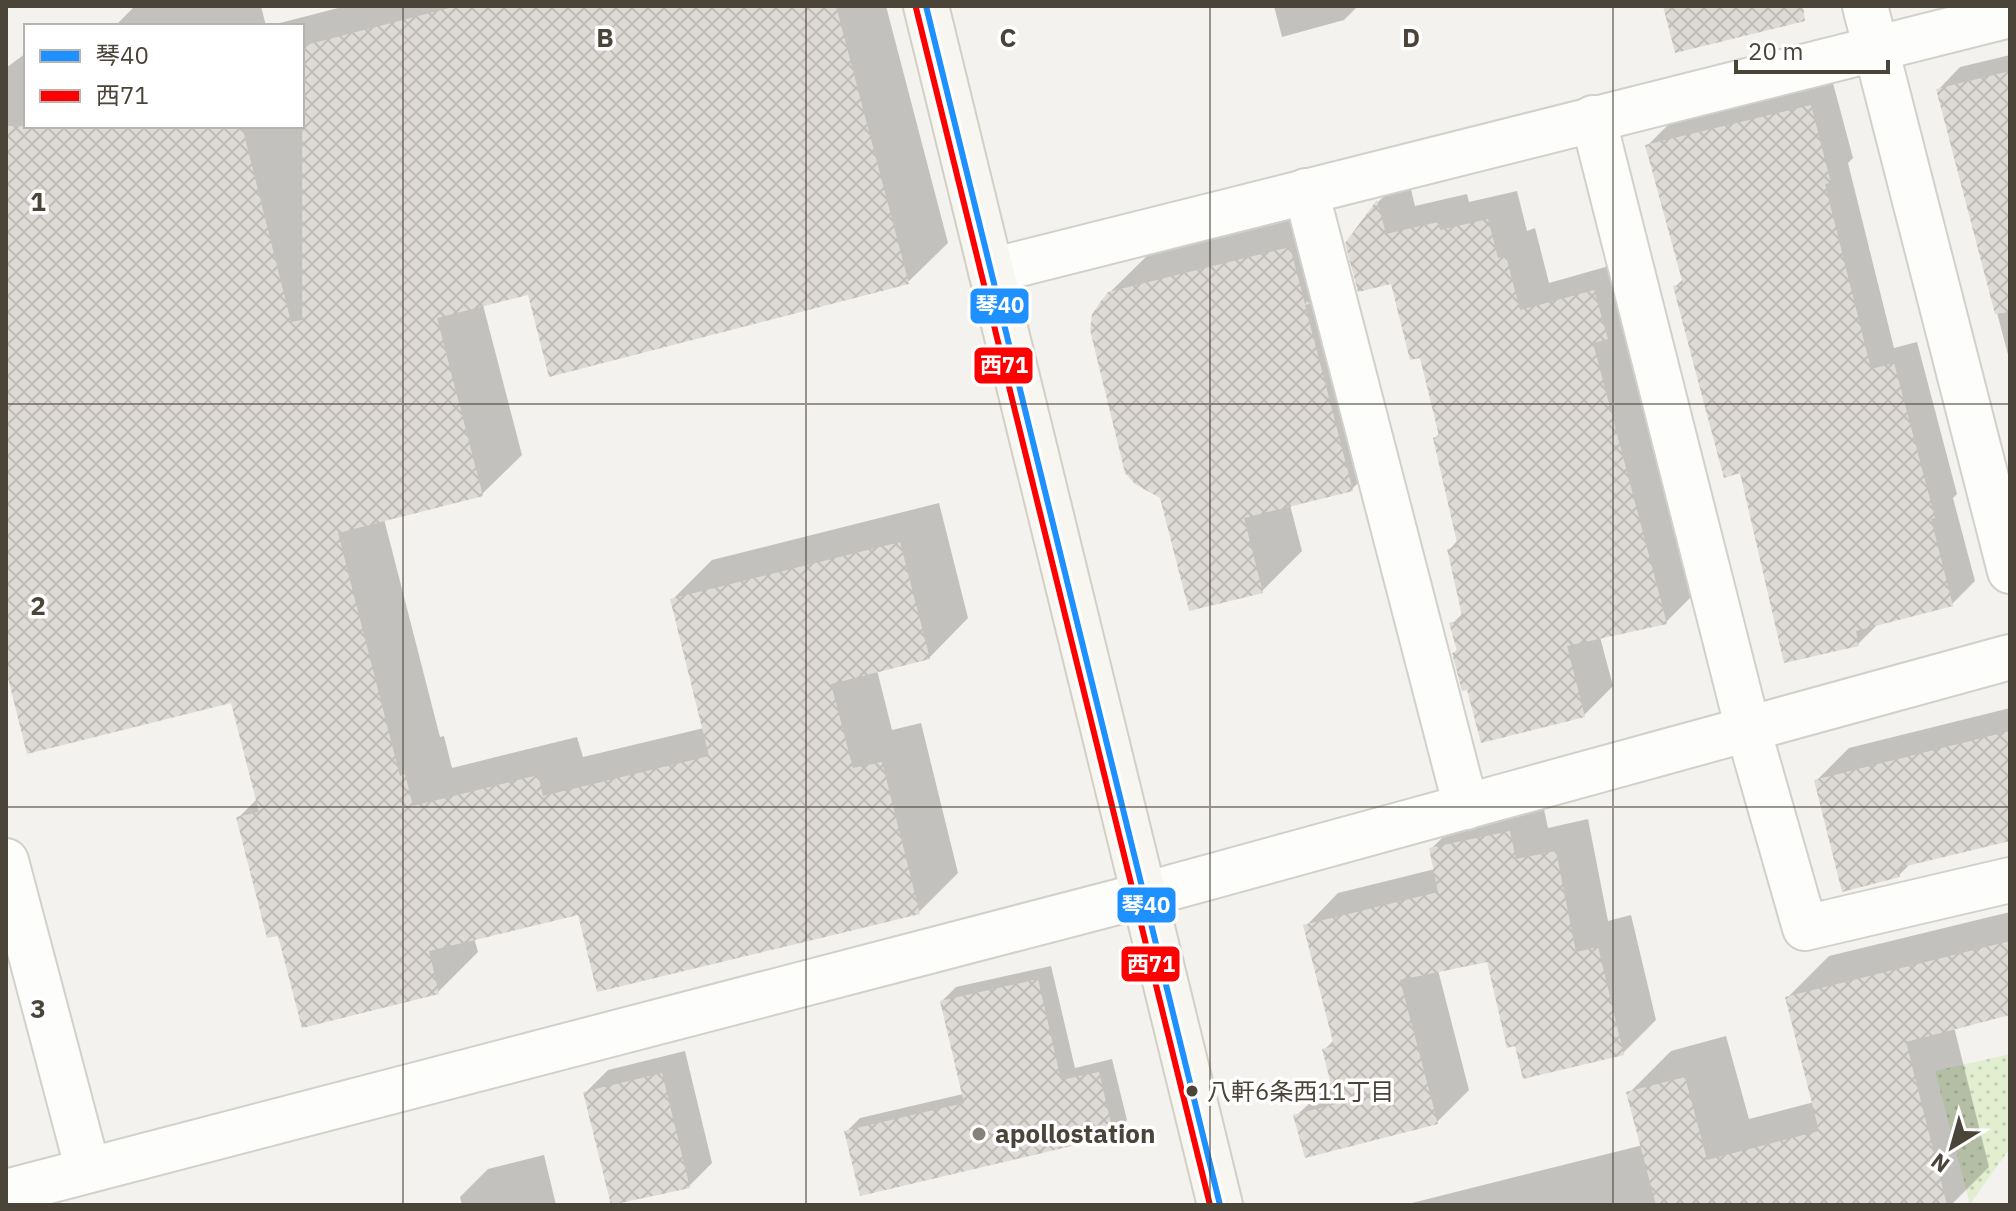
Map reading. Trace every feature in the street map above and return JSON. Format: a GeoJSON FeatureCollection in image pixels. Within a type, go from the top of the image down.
{"type":"FeatureCollection","features":[{"type":"Feature","properties":{"kind":"main road"},"geometry":{"type":"LineString","coordinates":[[926,6],[1220,1205]]}},
{"type":"Feature","properties":{"kind":"street"},"geometry":{"type":"LineString","coordinates":[[991,271],[1593,118],[1870,26],[2010,15]]}},
{"type":"Feature","properties":{"kind":"street"},"geometry":{"type":"LineString","coordinates":[[1870,26],[2010,571]]}},
{"type":"Feature","properties":{"kind":"street"},"geometry":{"type":"LineString","coordinates":[[1593,118],[1748,729],[1805,928],[2010,880]]}},
{"type":"Feature","properties":{"kind":"street"},"geometry":{"type":"LineString","coordinates":[[1306,191],[1466,807]]}},
{"type":"Feature","properties":{"kind":"street"},"geometry":{"type":"LineString","coordinates":[[6,1192],[1144,895],[2010,657]]}},
{"type":"Feature","properties":{"kind":"street"},"geometry":{"type":"LineString","coordinates":[[6,861],[88,1170]]}},
{"type":"Feature","properties":{"kind":"green space"},"geometry":{"type":"Polygon","coordinates":[[[2010,1054],[2010,1148],[1970,1204],[1935,1071],[2010,1054]]]}},
{"type":"Feature","properties":{"kind":"building"},"geometry":{"type":"Polygon","coordinates":[[[457,6],[836,6],[909,284],[549,377],[528,295],[437,318],[483,496],[338,533],[400,776],[405,774],[413,806],[538,775],[543,796],[709,756],[670,599],[900,542],[930,659],[831,684],[853,768],[882,762],[920,914],[597,992],[578,915],[429,951],[439,994],[302,1028],[278,936],[267,938],[236,817],[259,812],[231,703],[27,754],[6,670],[6,126],[242,128],[291,322],[302,320],[304,45],[457,6]]]}},
{"type":"Feature","properties":{"kind":"building"},"geometry":{"type":"Polygon","coordinates":[[[1663,6],[1803,6],[1805,21],[1675,53],[1663,6]]]}},
{"type":"Feature","properties":{"kind":"building"},"geometry":{"type":"Polygon","coordinates":[[[2010,71],[2010,312],[1995,314],[1936,89],[2010,71]]]}},
{"type":"Feature","properties":{"kind":"building"},"geometry":{"type":"Polygon","coordinates":[[[1811,105],[1831,183],[1825,184],[1871,369],[1894,363],[1935,518],[1931,519],[1953,606],[1856,631],[1859,646],[1784,663],[1740,473],[1724,478],[1703,400],[1673,286],[1683,284],[1645,145],[1811,105]]]}},
{"type":"Feature","properties":{"kind":"building"},"geometry":{"type":"Polygon","coordinates":[[[1377,200],[1386,234],[1438,222],[1440,230],[1488,219],[1498,258],[1506,256],[1520,310],[1594,290],[1608,339],[1593,343],[1667,624],[1567,646],[1585,717],[1481,743],[1467,690],[1462,691],[1452,653],[1457,651],[1449,623],[1463,620],[1447,549],[1458,547],[1433,438],[1439,436],[1420,358],[1410,360],[1391,284],[1358,292],[1345,243],[1377,200]]]}},
{"type":"Feature","properties":{"kind":"building"},"geometry":{"type":"Polygon","coordinates":[[[1290,247],[1305,304],[1308,300],[1310,304],[1305,305],[1353,491],[1244,518],[1263,593],[1189,611],[1160,498],[1135,484],[1125,473],[1090,330],[1092,314],[1108,292],[1290,247]]]}},
{"type":"Feature","properties":{"kind":"building"},"geometry":{"type":"Polygon","coordinates":[[[2010,731],[2010,841],[1898,868],[1900,877],[1842,892],[1814,780],[2010,731]]]}},
{"type":"Feature","properties":{"kind":"building"},"geometry":{"type":"Polygon","coordinates":[[[1510,831],[1516,859],[1556,851],[1576,952],[1598,947],[1624,1055],[1523,1079],[1515,1046],[1507,1048],[1487,962],[1400,980],[1438,1124],[1305,1158],[1293,1115],[1336,1104],[1322,1049],[1334,1046],[1303,925],[1438,892],[1429,848],[1510,831]]]}},
{"type":"Feature","properties":{"kind":"building"},"geometry":{"type":"Polygon","coordinates":[[[2010,941],[2010,1015],[1906,1042],[1947,1205],[1656,1205],[1626,1092],[1685,1077],[1707,1160],[1819,1131],[1785,997],[2010,941]]]}},
{"type":"Feature","properties":{"kind":"building","name":"apollostation"},"geometry":{"type":"Polygon","coordinates":[[[1038,979],[1061,1080],[1099,1072],[1114,1136],[860,1196],[844,1131],[964,1103],[940,1001],[1038,979]]]}},
{"type":"Feature","properties":{"kind":"building"},"geometry":{"type":"Polygon","coordinates":[[[662,1073],[690,1188],[611,1205],[583,1092],[662,1073]]]}},
{"type":"Feature","properties":{"kind":"transit line","name":"琴40"},"geometry":{"type":"LineString","coordinates":[[926,6],[1220,1205]]}},
{"type":"Feature","properties":{"kind":"transit line","name":"西71"},"geometry":{"type":"LineString","coordinates":[[916,8],[1210,1205]]}},
{"type":"Feature","properties":{"kind":"place","name":"八軒6条西11丁目"},"geometry":{"type":"Point","coordinates":[1192,1091]}},
{"type":"Feature","properties":{"kind":"place","name":"apollostation"},"geometry":{"type":"Point","coordinates":[979,1134]}}]}
